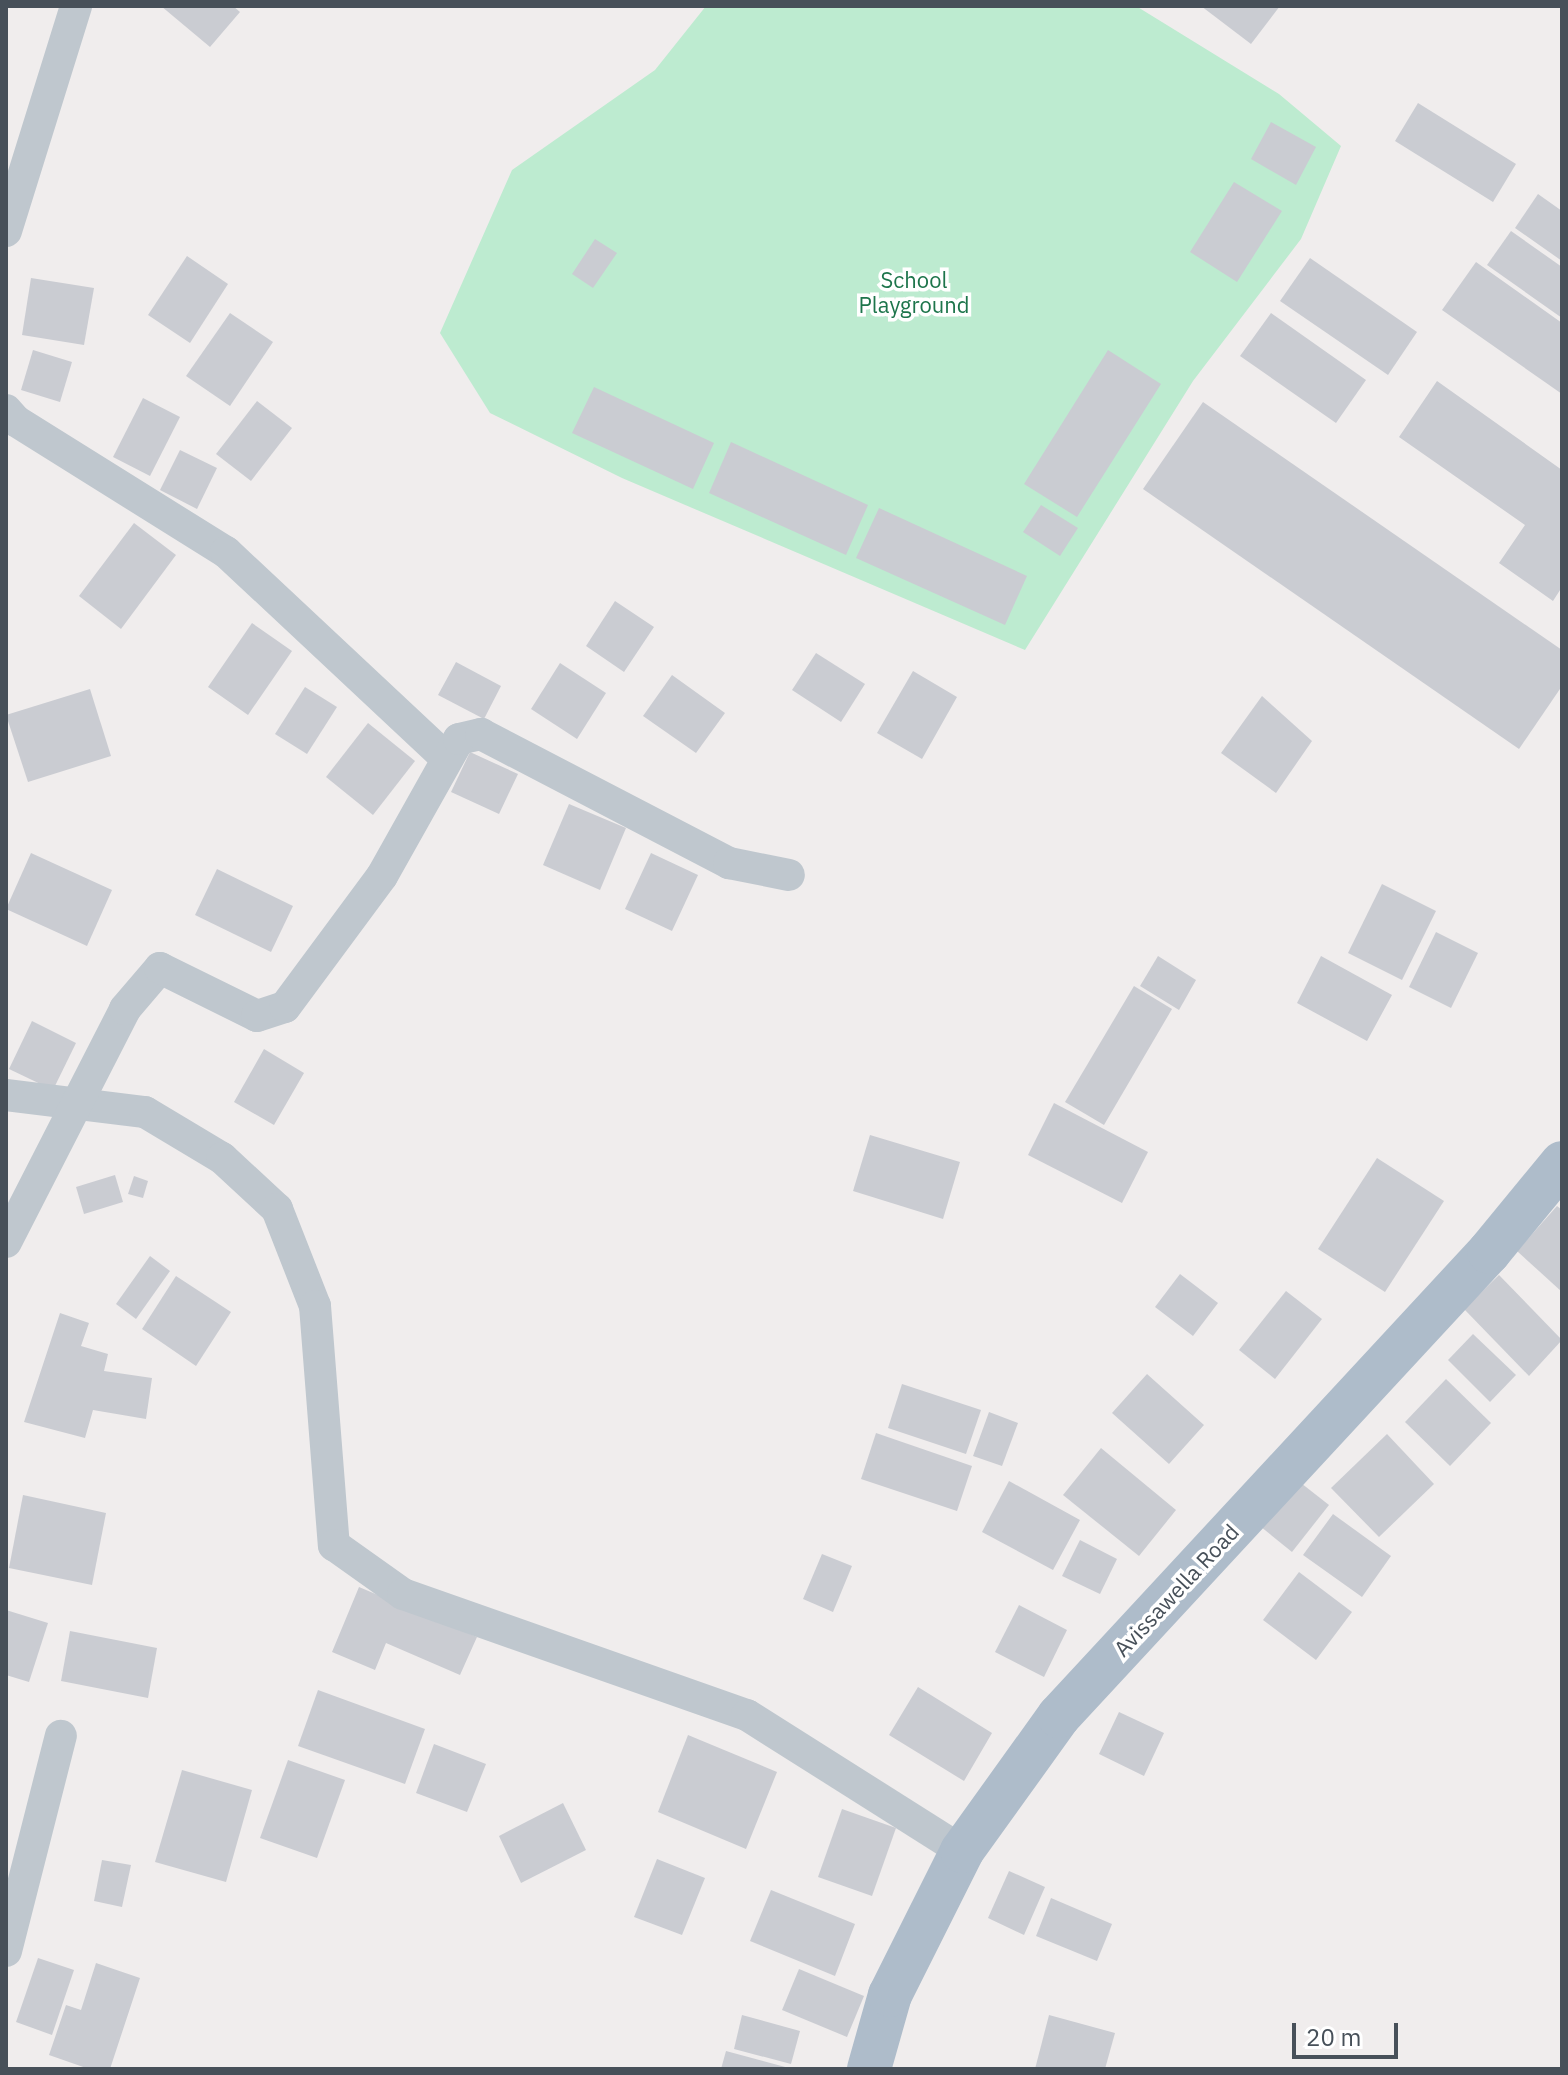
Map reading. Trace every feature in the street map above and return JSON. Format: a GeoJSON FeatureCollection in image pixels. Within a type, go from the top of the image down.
{"type":"FeatureCollection","features":[{"type":"Feature","properties":{"kind":"main road","name":"Avissawella Road"},"geometry":{"type":"LineString","coordinates":[[869,2069],[890,1995],[962,1851],[1059,1716],[1489,1252],[1562,1163]]}},
{"type":"Feature","properties":{"kind":"street"},"geometry":{"type":"LineString","coordinates":[[6,231],[76,6]]}},
{"type":"Feature","properties":{"kind":"street"},"geometry":{"type":"LineString","coordinates":[[6,410],[16,421],[226,552],[446,758]]}},
{"type":"Feature","properties":{"kind":"street"},"geometry":{"type":"LineString","coordinates":[[6,1242],[125,1009],[160,968],[257,1016],[285,1007],[382,876],[459,739],[481,734],[729,863],[789,875]]}},
{"type":"Feature","properties":{"kind":"street"},"geometry":{"type":"LineString","coordinates":[[6,1095],[145,1112],[222,1158],[277,1209],[315,1306],[334,1545],[403,1594],[747,1715],[962,1851]]}},
{"type":"Feature","properties":{"kind":"street"},"geometry":{"type":"LineString","coordinates":[[6,1951],[61,1736]]}},
{"type":"Feature","properties":{"kind":"green space","name":"School Playground"},"geometry":{"type":"Polygon","coordinates":[[[706,6],[1136,6],[1279,94],[1341,146],[1301,239],[1193,381],[1025,650],[622,478],[490,413],[440,333],[512,170],[655,70],[706,6]]]}},
{"type":"Feature","properties":{"kind":"building"},"geometry":{"type":"Polygon","coordinates":[[[161,6],[233,6],[240,12],[210,47],[161,6]]]}},
{"type":"Feature","properties":{"kind":"building"},"geometry":{"type":"Polygon","coordinates":[[[1201,6],[1280,6],[1251,44],[1201,6]]]}},
{"type":"Feature","properties":{"kind":"building"},"geometry":{"type":"Polygon","coordinates":[[[1418,103],[1516,164],[1493,202],[1395,141],[1418,103]]]}},
{"type":"Feature","properties":{"kind":"building"},"geometry":{"type":"Polygon","coordinates":[[[1271,122],[1316,147],[1296,185],[1251,159],[1271,122]]]}},
{"type":"Feature","properties":{"kind":"building"},"geometry":{"type":"Polygon","coordinates":[[[1234,182],[1282,211],[1237,282],[1190,252],[1234,182]]]}},
{"type":"Feature","properties":{"kind":"building"},"geometry":{"type":"Polygon","coordinates":[[[1538,194],[1562,211],[1562,261],[1515,228],[1538,194]]]}},
{"type":"Feature","properties":{"kind":"building"},"geometry":{"type":"Polygon","coordinates":[[[1511,231],[1562,267],[1562,318],[1487,265],[1511,231]]]}},
{"type":"Feature","properties":{"kind":"building"},"geometry":{"type":"Polygon","coordinates":[[[595,239],[617,253],[593,288],[572,274],[595,239]]]}},
{"type":"Feature","properties":{"kind":"building"},"geometry":{"type":"Polygon","coordinates":[[[187,256],[228,284],[190,343],[148,315],[187,256]]]}},
{"type":"Feature","properties":{"kind":"building"},"geometry":{"type":"Polygon","coordinates":[[[1310,258],[1417,332],[1388,375],[1280,301],[1310,258]]]}},
{"type":"Feature","properties":{"kind":"building"},"geometry":{"type":"Polygon","coordinates":[[[1476,262],[1562,323],[1562,394],[1442,310],[1476,262]]]}},
{"type":"Feature","properties":{"kind":"building"},"geometry":{"type":"Polygon","coordinates":[[[31,278],[94,288],[84,345],[22,335],[31,278]]]}},
{"type":"Feature","properties":{"kind":"building"},"geometry":{"type":"Polygon","coordinates":[[[230,313],[273,342],[230,406],[186,376],[230,313]]]}},
{"type":"Feature","properties":{"kind":"building"},"geometry":{"type":"Polygon","coordinates":[[[1271,313],[1366,380],[1336,423],[1240,356],[1271,313]]]}},
{"type":"Feature","properties":{"kind":"building"},"geometry":{"type":"Polygon","coordinates":[[[33,350],[72,362],[60,402],[21,390],[33,350]]]}},
{"type":"Feature","properties":{"kind":"building"},"geometry":{"type":"Polygon","coordinates":[[[1108,350],[1161,384],[1077,517],[1024,484],[1108,350]]]}},
{"type":"Feature","properties":{"kind":"building"},"geometry":{"type":"Polygon","coordinates":[[[1437,381],[1562,470],[1562,587],[1553,601],[1499,563],[1525,525],[1399,437],[1437,381]]]}},
{"type":"Feature","properties":{"kind":"building"},"geometry":{"type":"Polygon","coordinates":[[[594,387],[714,443],[693,489],[572,433],[594,387]]]}},
{"type":"Feature","properties":{"kind":"building"},"geometry":{"type":"Polygon","coordinates":[[[143,398],[180,417],[150,476],[113,457],[143,398]]]}},
{"type":"Feature","properties":{"kind":"building"},"geometry":{"type":"Polygon","coordinates":[[[257,401],[292,428],[251,481],[216,454],[257,401]]]}},
{"type":"Feature","properties":{"kind":"building"},"geometry":{"type":"Polygon","coordinates":[[[1203,402],[1562,650],[1562,686],[1519,749],[1143,489],[1203,402]]]}},
{"type":"Feature","properties":{"kind":"building"},"geometry":{"type":"Polygon","coordinates":[[[731,442],[868,505],[846,555],[709,493],[731,442]]]}},
{"type":"Feature","properties":{"kind":"building"},"geometry":{"type":"Polygon","coordinates":[[[180,450],[217,468],[197,509],[160,490],[180,450]]]}},
{"type":"Feature","properties":{"kind":"building"},"geometry":{"type":"Polygon","coordinates":[[[1041,505],[1078,528],[1060,556],[1023,532],[1041,505]]]}},
{"type":"Feature","properties":{"kind":"building"},"geometry":{"type":"Polygon","coordinates":[[[879,508],[1027,576],[1005,625],[856,558],[879,508]]]}},
{"type":"Feature","properties":{"kind":"building"},"geometry":{"type":"Polygon","coordinates":[[[134,523],[176,555],[121,629],[79,596],[134,523]]]}},
{"type":"Feature","properties":{"kind":"building"},"geometry":{"type":"Polygon","coordinates":[[[615,601],[654,627],[624,672],[586,646],[615,601]]]}},
{"type":"Feature","properties":{"kind":"building"},"geometry":{"type":"Polygon","coordinates":[[[252,623],[292,651],[248,715],[208,687],[252,623]]]}},
{"type":"Feature","properties":{"kind":"building"},"geometry":{"type":"Polygon","coordinates":[[[816,653],[865,684],[841,722],[792,690],[816,653]]]}},
{"type":"Feature","properties":{"kind":"building"},"geometry":{"type":"Polygon","coordinates":[[[456,662],[501,686],[484,719],[438,695],[456,662]]]}},
{"type":"Feature","properties":{"kind":"building"},"geometry":{"type":"Polygon","coordinates":[[[560,663],[606,693],[577,739],[531,709],[560,663]]]}},
{"type":"Feature","properties":{"kind":"building"},"geometry":{"type":"Polygon","coordinates":[[[913,671],[957,697],[922,759],[877,733],[913,671]]]}},
{"type":"Feature","properties":{"kind":"building"},"geometry":{"type":"Polygon","coordinates":[[[672,675],[725,713],[696,753],[643,716],[672,675]]]}},
{"type":"Feature","properties":{"kind":"building"},"geometry":{"type":"Polygon","coordinates":[[[305,687],[337,707],[307,754],[275,734],[305,687]]]}},
{"type":"Feature","properties":{"kind":"building"},"geometry":{"type":"Polygon","coordinates":[[[90,689],[111,756],[28,782],[6,715],[90,689]]]}},
{"type":"Feature","properties":{"kind":"building"},"geometry":{"type":"Polygon","coordinates":[[[1262,696],[1312,741],[1276,793],[1221,753],[1262,696]]]}},
{"type":"Feature","properties":{"kind":"building"},"geometry":{"type":"Polygon","coordinates":[[[368,723],[415,761],[373,815],[326,777],[368,723]]]}},
{"type":"Feature","properties":{"kind":"building"},"geometry":{"type":"Polygon","coordinates":[[[470,752],[518,774],[499,814],[451,792],[470,752]]]}},
{"type":"Feature","properties":{"kind":"building"},"geometry":{"type":"Polygon","coordinates":[[[569,804],[626,828],[600,890],[543,865],[569,804]]]}},
{"type":"Feature","properties":{"kind":"building"},"geometry":{"type":"Polygon","coordinates":[[[31,853],[112,890],[87,946],[6,909],[31,853]]]}},
{"type":"Feature","properties":{"kind":"building"},"geometry":{"type":"Polygon","coordinates":[[[651,853],[698,875],[672,931],[625,909],[651,853]]]}},
{"type":"Feature","properties":{"kind":"building"},"geometry":{"type":"Polygon","coordinates":[[[217,869],[293,906],[271,952],[195,915],[217,869]]]}},
{"type":"Feature","properties":{"kind":"building"},"geometry":{"type":"Polygon","coordinates":[[[1382,884],[1436,911],[1402,980],[1348,953],[1382,884]]]}},
{"type":"Feature","properties":{"kind":"building"},"geometry":{"type":"Polygon","coordinates":[[[1436,932],[1478,953],[1451,1008],[1409,987],[1436,932]]]}},
{"type":"Feature","properties":{"kind":"building"},"geometry":{"type":"Polygon","coordinates":[[[1158,956],[1196,980],[1179,1010],[1140,986],[1158,956]]]}},
{"type":"Feature","properties":{"kind":"building"},"geometry":{"type":"Polygon","coordinates":[[[1321,956],[1392,995],[1367,1041],[1297,1003],[1321,956]]]}},
{"type":"Feature","properties":{"kind":"building"},"geometry":{"type":"Polygon","coordinates":[[[1134,986],[1172,1009],[1104,1125],[1065,1102],[1134,986]]]}},
{"type":"Feature","properties":{"kind":"building"},"geometry":{"type":"Polygon","coordinates":[[[32,1021],[76,1043],[53,1090],[9,1069],[32,1021]]]}},
{"type":"Feature","properties":{"kind":"building"},"geometry":{"type":"Polygon","coordinates":[[[264,1049],[304,1073],[274,1125],[234,1102],[264,1049]]]}},
{"type":"Feature","properties":{"kind":"building"},"geometry":{"type":"Polygon","coordinates":[[[1054,1103],[1148,1152],[1122,1203],[1028,1155],[1054,1103]]]}},
{"type":"Feature","properties":{"kind":"building"},"geometry":{"type":"Polygon","coordinates":[[[870,1135],[960,1162],[943,1219],[853,1191],[870,1135]]]}},
{"type":"Feature","properties":{"kind":"building"},"geometry":{"type":"Polygon","coordinates":[[[1377,1158],[1444,1201],[1385,1292],[1318,1249],[1377,1158]]]}},
{"type":"Feature","properties":{"kind":"building"},"geometry":{"type":"Polygon","coordinates":[[[115,1175],[123,1202],[84,1214],[76,1187],[115,1175]]]}},
{"type":"Feature","properties":{"kind":"building"},"geometry":{"type":"Polygon","coordinates":[[[134,1176],[148,1181],[143,1198],[128,1194],[134,1176]]]}},
{"type":"Feature","properties":{"kind":"building"},"geometry":{"type":"Polygon","coordinates":[[[1557,1206],[1562,1210],[1562,1292],[1517,1251],[1557,1206]]]}},
{"type":"Feature","properties":{"kind":"building"},"geometry":{"type":"Polygon","coordinates":[[[150,1256],[170,1271],[136,1319],[116,1304],[150,1256]]]}},
{"type":"Feature","properties":{"kind":"building"},"geometry":{"type":"Polygon","coordinates":[[[1180,1274],[1218,1303],[1193,1336],[1155,1307],[1180,1274]]]}},
{"type":"Feature","properties":{"kind":"building"},"geometry":{"type":"Polygon","coordinates":[[[1499,1275],[1562,1340],[1529,1376],[1464,1309],[1499,1275]]]}},
{"type":"Feature","properties":{"kind":"building"},"geometry":{"type":"Polygon","coordinates":[[[176,1276],[231,1312],[196,1366],[142,1329],[176,1276]]]}},
{"type":"Feature","properties":{"kind":"building"},"geometry":{"type":"Polygon","coordinates":[[[1286,1291],[1322,1319],[1275,1379],[1239,1350],[1286,1291]]]}},
{"type":"Feature","properties":{"kind":"building"},"geometry":{"type":"Polygon","coordinates":[[[60,1313],[89,1323],[81,1346],[108,1354],[104,1371],[152,1378],[146,1419],[93,1410],[85,1438],[24,1422],[60,1313]]]}},
{"type":"Feature","properties":{"kind":"building"},"geometry":{"type":"Polygon","coordinates":[[[1473,1334],[1516,1375],[1490,1402],[1448,1360],[1473,1334]]]}},
{"type":"Feature","properties":{"kind":"building"},"geometry":{"type":"Polygon","coordinates":[[[1147,1374],[1204,1425],[1169,1464],[1112,1413],[1147,1374]]]}},
{"type":"Feature","properties":{"kind":"building"},"geometry":{"type":"Polygon","coordinates":[[[1446,1379],[1491,1423],[1450,1466],[1405,1422],[1446,1379]]]}},
{"type":"Feature","properties":{"kind":"building"},"geometry":{"type":"Polygon","coordinates":[[[902,1384],[981,1410],[966,1454],[888,1428],[902,1384]]]}},
{"type":"Feature","properties":{"kind":"building"},"geometry":{"type":"Polygon","coordinates":[[[989,1412],[1018,1423],[1002,1466],[973,1456],[989,1412]]]}},
{"type":"Feature","properties":{"kind":"building"},"geometry":{"type":"Polygon","coordinates":[[[876,1433],[972,1466],[957,1511],[861,1479],[876,1433]]]}},
{"type":"Feature","properties":{"kind":"building"},"geometry":{"type":"Polygon","coordinates":[[[1387,1434],[1434,1484],[1379,1537],[1331,1488],[1387,1434]]]}},
{"type":"Feature","properties":{"kind":"building"},"geometry":{"type":"Polygon","coordinates":[[[1101,1448],[1176,1510],[1139,1556],[1063,1495],[1101,1448]]]}},
{"type":"Feature","properties":{"kind":"building"},"geometry":{"type":"Polygon","coordinates":[[[1292,1476],[1329,1505],[1292,1552],[1255,1522],[1292,1476]]]}},
{"type":"Feature","properties":{"kind":"building"},"geometry":{"type":"Polygon","coordinates":[[[1009,1481],[1080,1520],[1053,1570],[982,1532],[1009,1481]]]}},
{"type":"Feature","properties":{"kind":"building"},"geometry":{"type":"Polygon","coordinates":[[[23,1495],[106,1513],[92,1585],[9,1568],[23,1495]]]}},
{"type":"Feature","properties":{"kind":"building"},"geometry":{"type":"Polygon","coordinates":[[[1333,1514],[1391,1556],[1362,1597],[1303,1555],[1333,1514]]]}},
{"type":"Feature","properties":{"kind":"building"},"geometry":{"type":"Polygon","coordinates":[[[1080,1540],[1117,1559],[1100,1594],[1062,1576],[1080,1540]]]}},
{"type":"Feature","properties":{"kind":"building"},"geometry":{"type":"Polygon","coordinates":[[[822,1554],[852,1566],[833,1612],[803,1599],[822,1554]]]}},
{"type":"Feature","properties":{"kind":"building"},"geometry":{"type":"Polygon","coordinates":[[[1299,1572],[1352,1612],[1316,1660],[1263,1620],[1299,1572]]]}},
{"type":"Feature","properties":{"kind":"building"},"geometry":{"type":"Polygon","coordinates":[[[359,1587],[477,1637],[460,1675],[386,1643],[375,1670],[332,1652],[359,1587]]]}},
{"type":"Feature","properties":{"kind":"building"},"geometry":{"type":"Polygon","coordinates":[[[1019,1605],[1067,1630],[1044,1677],[995,1652],[1019,1605]]]}},
{"type":"Feature","properties":{"kind":"building"},"geometry":{"type":"Polygon","coordinates":[[[6,1610],[48,1623],[29,1682],[6,1675],[6,1610]]]}},
{"type":"Feature","properties":{"kind":"building"},"geometry":{"type":"Polygon","coordinates":[[[70,1631],[157,1648],[148,1698],[61,1681],[70,1631]]]}},
{"type":"Feature","properties":{"kind":"building"},"geometry":{"type":"Polygon","coordinates":[[[918,1687],[992,1733],[964,1781],[889,1735],[918,1687]]]}},
{"type":"Feature","properties":{"kind":"building"},"geometry":{"type":"Polygon","coordinates":[[[318,1690],[425,1729],[405,1784],[298,1746],[318,1690]]]}},
{"type":"Feature","properties":{"kind":"building"},"geometry":{"type":"Polygon","coordinates":[[[1119,1712],[1164,1733],[1144,1776],[1099,1754],[1119,1712]]]}},
{"type":"Feature","properties":{"kind":"building"},"geometry":{"type":"Polygon","coordinates":[[[688,1735],[777,1772],[746,1849],[658,1812],[688,1735]]]}},
{"type":"Feature","properties":{"kind":"building"},"geometry":{"type":"Polygon","coordinates":[[[434,1744],[486,1764],[467,1812],[416,1793],[434,1744]]]}},
{"type":"Feature","properties":{"kind":"building"},"geometry":{"type":"Polygon","coordinates":[[[288,1760],[345,1780],[317,1858],[260,1838],[288,1760]]]}},
{"type":"Feature","properties":{"kind":"building"},"geometry":{"type":"Polygon","coordinates":[[[182,1770],[252,1790],[226,1882],[155,1862],[182,1770]]]}},
{"type":"Feature","properties":{"kind":"building"},"geometry":{"type":"Polygon","coordinates":[[[563,1803],[586,1850],[521,1883],[499,1836],[563,1803]]]}},
{"type":"Feature","properties":{"kind":"building"},"geometry":{"type":"Polygon","coordinates":[[[842,1809],[896,1828],[872,1896],[818,1877],[842,1809]]]}},
{"type":"Feature","properties":{"kind":"building"},"geometry":{"type":"Polygon","coordinates":[[[657,1859],[705,1878],[682,1935],[634,1917],[657,1859]]]}},
{"type":"Feature","properties":{"kind":"building"},"geometry":{"type":"Polygon","coordinates":[[[102,1860],[131,1865],[122,1907],[94,1901],[102,1860]]]}},
{"type":"Feature","properties":{"kind":"building"},"geometry":{"type":"Polygon","coordinates":[[[1009,1871],[1045,1887],[1024,1935],[988,1918],[1009,1871]]]}},
{"type":"Feature","properties":{"kind":"building"},"geometry":{"type":"Polygon","coordinates":[[[771,1890],[855,1924],[835,1976],[750,1941],[771,1890]]]}},
{"type":"Feature","properties":{"kind":"building"},"geometry":{"type":"Polygon","coordinates":[[[1051,1898],[1112,1924],[1097,1961],[1036,1936],[1051,1898]]]}},
{"type":"Feature","properties":{"kind":"building"},"geometry":{"type":"Polygon","coordinates":[[[38,1958],[74,1970],[52,2035],[16,2022],[38,1958]]]}},
{"type":"Feature","properties":{"kind":"building"},"geometry":{"type":"Polygon","coordinates":[[[96,1963],[140,1978],[110,2069],[89,2069],[49,2055],[66,2005],[81,2010],[96,1963]]]}},
{"type":"Feature","properties":{"kind":"building"},"geometry":{"type":"Polygon","coordinates":[[[799,1969],[864,1996],[847,2037],[782,2010],[799,1969]]]}},
{"type":"Feature","properties":{"kind":"building"},"geometry":{"type":"Polygon","coordinates":[[[742,2015],[800,2031],[791,2064],[734,2049],[742,2015]]]}},
{"type":"Feature","properties":{"kind":"building"},"geometry":{"type":"Polygon","coordinates":[[[1049,2015],[1115,2033],[1105,2069],[1035,2069],[1049,2015]]]}},
{"type":"Feature","properties":{"kind":"building"},"geometry":{"type":"Polygon","coordinates":[[[726,2051],[789,2068],[789,2069],[721,2069],[726,2051]]]}}]}
